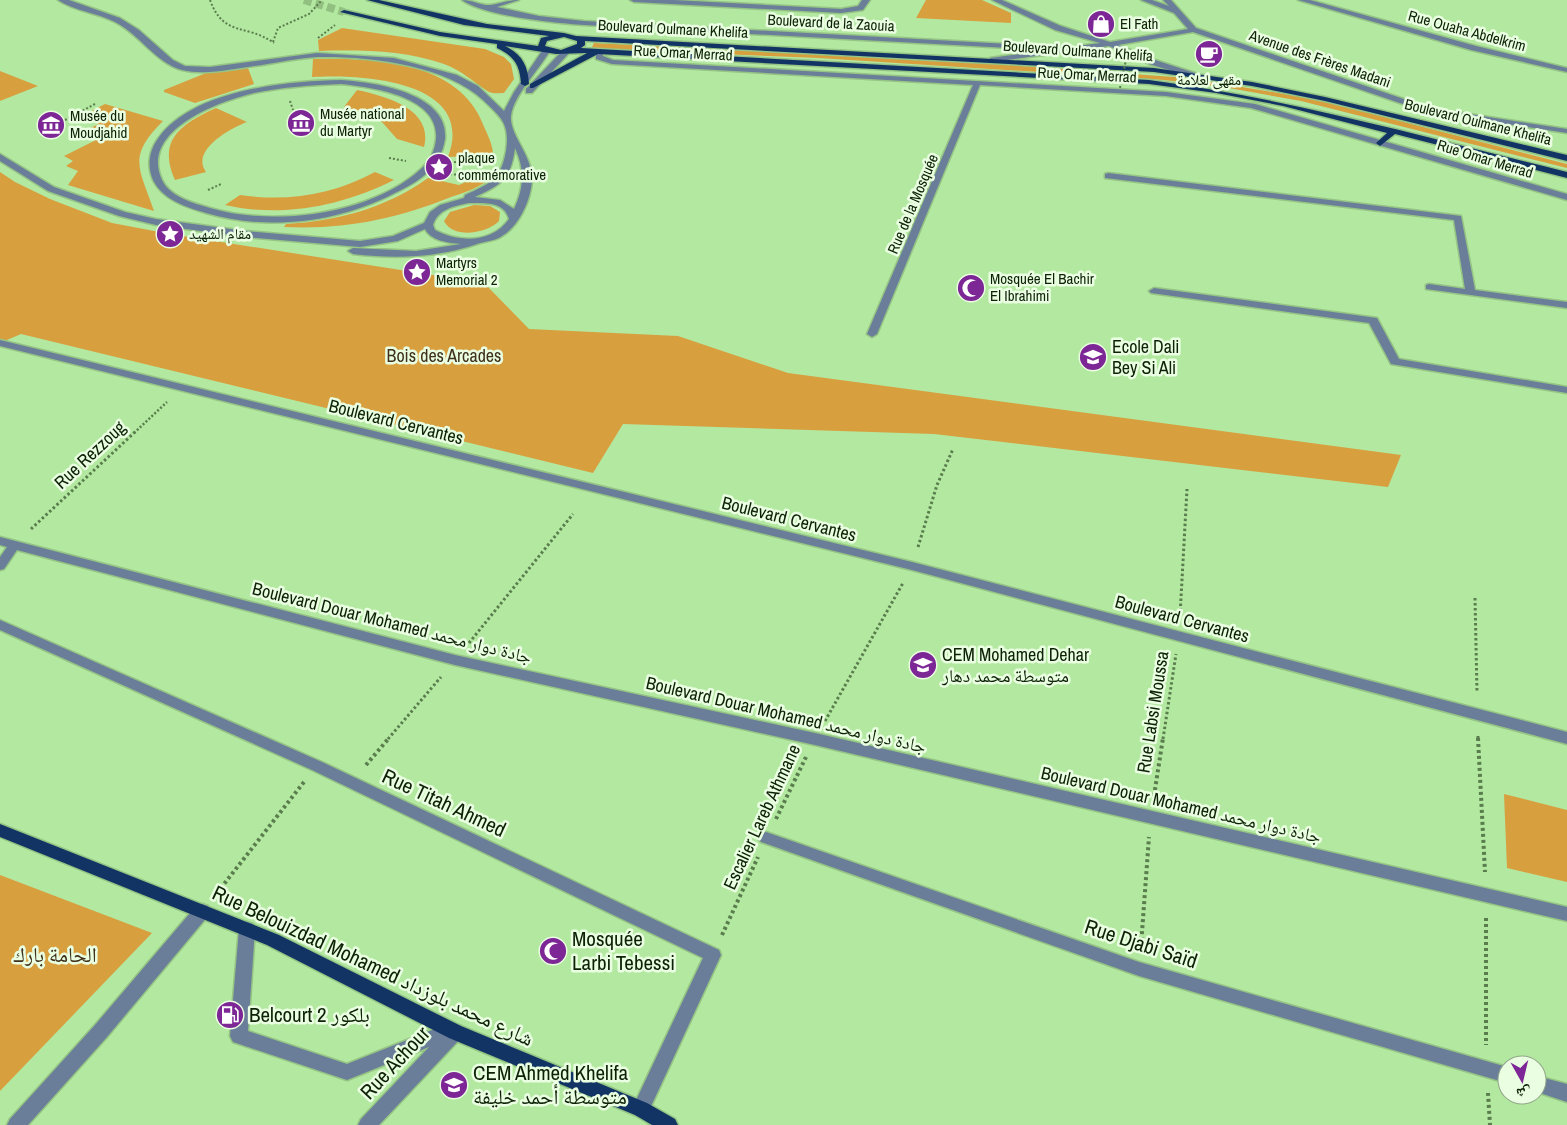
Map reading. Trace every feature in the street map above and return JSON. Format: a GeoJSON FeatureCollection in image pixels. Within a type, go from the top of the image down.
{"type":"FeatureCollection","features":[{"type":"Feature","properties":{"kind":"main road"},"geometry":{"type":"LineString","coordinates":[[371,0],[482,27],[559,36]]}},
{"type":"Feature","properties":{"kind":"main road"},"geometry":{"type":"LineString","coordinates":[[344,12],[408,27],[545,50],[1149,82],[1283,104],[1394,131],[1504,161],[1567,175]]}},
{"type":"Feature","properties":{"kind":"main road"},"geometry":{"type":"LineString","coordinates":[[545,50],[542,42],[559,36]]}},
{"type":"Feature","properties":{"kind":"main road","name":"Boulevard Oulmane Khelifa"},"geometry":{"type":"LineString","coordinates":[[559,36],[1081,64],[1192,75],[1325,99],[1567,158]]}},
{"type":"Feature","properties":{"kind":"main road"},"geometry":{"type":"LineString","coordinates":[[570,50],[581,45],[581,40],[578,38]]}},
{"type":"Feature","properties":{"kind":"main road"},"geometry":{"type":"LineString","coordinates":[[476,39],[503,47],[517,56],[525,71],[529,85],[597,52]]}},
{"type":"Feature","properties":{"kind":"main road"},"geometry":{"type":"LineString","coordinates":[[1380,143],[1394,131]]}},
{"type":"Feature","properties":{"kind":"main road","name":"Rue Belouizdad Mohamed شارع محمد بلوزداد"},"geometry":{"type":"LineString","coordinates":[[0,830],[248,929],[454,1031],[641,1109],[667,1125]]}},
{"type":"Feature","properties":{"kind":"street"},"geometry":{"type":"LineString","coordinates":[[62,0],[117,20],[136,32],[170,62],[184,68],[210,69],[317,55],[356,56],[394,60],[454,77],[474,88],[507,118],[512,135],[525,158],[528,172],[526,192],[514,219],[502,232],[463,247],[441,252],[372,253],[262,239],[245,234]]}},
{"type":"Feature","properties":{"kind":"street","name":"Boulevard de la Zaouia"},"geometry":{"type":"LineString","coordinates":[[466,0],[488,8],[530,18],[584,23],[1047,48]]}},
{"type":"Feature","properties":{"kind":"street"},"geometry":{"type":"LineString","coordinates":[[488,8],[515,0]]}},
{"type":"Feature","properties":{"kind":"street"},"geometry":{"type":"LineString","coordinates":[[634,0],[774,4],[852,10],[860,8],[866,0]]}},
{"type":"Feature","properties":{"kind":"street"},"geometry":{"type":"LineString","coordinates":[[996,0],[1058,28],[1110,44],[1152,62],[1192,75]]}},
{"type":"Feature","properties":{"kind":"street"},"geometry":{"type":"LineString","coordinates":[[1144,0],[1177,12]]}},
{"type":"Feature","properties":{"kind":"street","name":"Avenue des Frères Madani"},"geometry":{"type":"LineString","coordinates":[[1167,0],[1193,30],[1429,110],[1567,131]]}},
{"type":"Feature","properties":{"kind":"street","name":"Rue Ouaha Abdelkrim"},"geometry":{"type":"LineString","coordinates":[[1302,0],[1315,1],[1466,46],[1567,70]]}},
{"type":"Feature","properties":{"kind":"street"},"geometry":{"type":"LineString","coordinates":[[1058,28],[1143,38]]}},
{"type":"Feature","properties":{"kind":"street"},"geometry":{"type":"LineString","coordinates":[[1058,28],[1067,39],[1061,50]]}},
{"type":"Feature","properties":{"kind":"street"},"geometry":{"type":"LineString","coordinates":[[993,60],[1110,44],[1193,30]]}},
{"type":"Feature","properties":{"kind":"street"},"geometry":{"type":"LineString","coordinates":[[1152,62],[1148,49],[1172,40],[1219,39]]}},
{"type":"Feature","properties":{"kind":"street"},"geometry":{"type":"LineString","coordinates":[[507,118],[529,85],[545,50]]}},
{"type":"Feature","properties":{"kind":"street"},"geometry":{"type":"LineString","coordinates":[[529,85],[570,50]]}},
{"type":"Feature","properties":{"kind":"street","name":"Rue Omar Merrad"},"geometry":{"type":"LineString","coordinates":[[597,52],[599,57],[612,62],[1166,94],[1252,106],[1567,197]]}},
{"type":"Feature","properties":{"kind":"street"},"geometry":{"type":"LineString","coordinates":[[341,82],[390,89],[429,108],[439,121],[442,135],[434,160],[420,173],[391,192],[340,212],[294,219],[268,220],[212,213],[171,196],[161,187],[156,178],[153,159],[162,139],[169,130],[184,118],[210,105],[262,88],[341,82]]}},
{"type":"Feature","properties":{"kind":"street","name":"Rue de la Mosquée"},"geometry":{"type":"LineString","coordinates":[[872,334],[977,84]]}},
{"type":"Feature","properties":{"kind":"street"},"geometry":{"type":"LineString","coordinates":[[1534,127],[1567,122]]}},
{"type":"Feature","properties":{"kind":"street"},"geometry":{"type":"LineString","coordinates":[[477,241],[456,241],[439,237],[431,232],[428,226],[432,215],[447,205],[492,186],[503,177],[508,165],[512,135]]}},
{"type":"Feature","properties":{"kind":"street"},"geometry":{"type":"LineString","coordinates":[[0,157],[51,189],[122,214],[156,222],[245,234],[346,244],[372,244],[395,239],[428,226]]}},
{"type":"Feature","properties":{"kind":"street"},"geometry":{"type":"LineString","coordinates":[[1108,176],[1458,218],[1470,292]]}},
{"type":"Feature","properties":{"kind":"street"},"geometry":{"type":"LineString","coordinates":[[457,202],[492,201],[509,208],[514,219]]}},
{"type":"Feature","properties":{"kind":"street"},"geometry":{"type":"LineString","coordinates":[[1430,287],[1567,305]]}},
{"type":"Feature","properties":{"kind":"street"},"geometry":{"type":"LineString","coordinates":[[1154,292],[1373,320],[1394,362],[1567,390]]}},
{"type":"Feature","properties":{"kind":"street","name":"Boulevard Cervantes"},"geometry":{"type":"LineString","coordinates":[[0,343],[912,566],[1477,716],[1567,738]]}},
{"type":"Feature","properties":{"kind":"street","name":"Boulevard Douar Mohamed جادة دوار محمد"},"geometry":{"type":"LineString","coordinates":[[0,541],[455,660],[815,739],[1567,914]]}},
{"type":"Feature","properties":{"kind":"street"},"geometry":{"type":"LineString","coordinates":[[0,566],[15,544]]}},
{"type":"Feature","properties":{"kind":"street","name":"Rue Titah Ahmed"},"geometry":{"type":"LineString","coordinates":[[0,625],[316,766],[713,955]]}},
{"type":"Feature","properties":{"kind":"street","name":"Rue Djabi Saïd"},"geometry":{"type":"LineString","coordinates":[[766,838],[1139,969],[1497,1072]]}},
{"type":"Feature","properties":{"kind":"street"},"geometry":{"type":"LineString","coordinates":[[16,1125],[101,1031],[202,911]]}},
{"type":"Feature","properties":{"kind":"street"},"geometry":{"type":"LineString","coordinates":[[248,929],[239,1036],[347,1072],[454,1031]]}},
{"type":"Feature","properties":{"kind":"street"},"geometry":{"type":"LineString","coordinates":[[641,1109],[713,955]]}},
{"type":"Feature","properties":{"kind":"street","name":"Rue Achour"},"geometry":{"type":"LineString","coordinates":[[367,1125],[454,1031]]}},
{"type":"Feature","properties":{"kind":"street"},"geometry":{"type":"LineString","coordinates":[[1547,1087],[1567,1093]]}},
{"type":"Feature","properties":{"kind":"path"},"geometry":{"type":"LineString","coordinates":[[210,0],[213,14],[219,21],[257,32],[274,42],[276,46]]}},
{"type":"Feature","properties":{"kind":"path"},"geometry":{"type":"LineString","coordinates":[[274,42],[278,28],[307,15],[319,6],[322,0]]}},
{"type":"Feature","properties":{"kind":"path"},"geometry":{"type":"LineString","coordinates":[[313,41],[339,21]]}},
{"type":"Feature","properties":{"kind":"path"},"geometry":{"type":"LineString","coordinates":[[1120,88],[1126,60]]}},
{"type":"Feature","properties":{"kind":"path"},"geometry":{"type":"LineString","coordinates":[[65,120],[95,104]]}},
{"type":"Feature","properties":{"kind":"path"},"geometry":{"type":"LineString","coordinates":[[434,160],[508,165]]}},
{"type":"Feature","properties":{"kind":"path"},"geometry":{"type":"LineString","coordinates":[[420,173],[503,177]]}},
{"type":"Feature","properties":{"kind":"path","name":"Rue Rezzoug"},"geometry":{"type":"LineString","coordinates":[[15,544],[184,387]]}},
{"type":"Feature","properties":{"kind":"path","name":"Escalier Lareb Athmane"},"geometry":{"type":"LineString","coordinates":[[713,955],[766,838],[815,739],[912,566],[937,485],[953,449]]}},
{"type":"Feature","properties":{"kind":"path","name":"Rue Labsi Moussa"},"geometry":{"type":"LineString","coordinates":[[1139,969],[1150,817],[1179,637],[1187,489]]}},
{"type":"Feature","properties":{"kind":"path"},"geometry":{"type":"LineString","coordinates":[[1475,598],[1477,716],[1486,896],[1486,1069],[1490,1125]]}},
{"type":"Feature","properties":{"kind":"path"},"geometry":{"type":"LineString","coordinates":[[202,911],[316,766]]}},
{"type":"Feature","properties":{"kind":"green space"},"geometry":{"type":"Polygon","coordinates":[[[926,0],[982,0],[1011,13],[1011,23],[916,18],[926,0]]]}},
{"type":"Feature","properties":{"kind":"green space"},"geometry":{"type":"Polygon","coordinates":[[[342,28],[485,49],[504,57],[511,64],[514,79],[504,93],[492,93],[457,70],[429,59],[398,53],[319,51],[318,40],[342,28]]]}},
{"type":"Feature","properties":{"kind":"green space"},"geometry":{"type":"Polygon","coordinates":[[[594,43],[970,62],[1188,78],[1315,99],[1567,164],[1567,168],[1301,101],[1229,88],[1164,80],[818,58],[591,49],[594,43]]]}},
{"type":"Feature","properties":{"kind":"green space"},"geometry":{"type":"Polygon","coordinates":[[[313,59],[363,60],[388,63],[413,68],[436,76],[457,89],[473,106],[490,139],[493,158],[488,161],[471,156],[448,157],[452,131],[446,112],[431,97],[409,87],[384,81],[358,77],[312,77],[313,59]]]}},
{"type":"Feature","properties":{"kind":"green space"},"geometry":{"type":"Polygon","coordinates":[[[248,68],[254,84],[195,103],[164,92],[164,90],[206,73],[248,68]]]}},
{"type":"Feature","properties":{"kind":"green space"},"geometry":{"type":"Polygon","coordinates":[[[0,71],[38,86],[0,101],[0,71]]]}},
{"type":"Feature","properties":{"kind":"green space"},"geometry":{"type":"Polygon","coordinates":[[[357,90],[381,96],[405,106],[415,114],[422,123],[425,134],[424,147],[397,139],[382,122],[370,113],[344,107],[357,90]]]}},
{"type":"Feature","properties":{"kind":"green space"},"geometry":{"type":"Polygon","coordinates":[[[105,104],[163,121],[144,144],[139,163],[154,211],[68,185],[78,171],[66,166],[73,161],[64,156],[100,138],[82,132],[99,124],[80,117],[105,104]]]}},
{"type":"Feature","properties":{"kind":"green space"},"geometry":{"type":"Polygon","coordinates":[[[216,108],[247,122],[214,141],[208,148],[203,156],[206,172],[175,180],[170,166],[169,154],[171,144],[176,135],[192,120],[216,108]]]}},
{"type":"Feature","properties":{"kind":"green space","name":"Bois des Arcades"},"geometry":{"type":"Polygon","coordinates":[[[0,172],[15,182],[50,199],[112,223],[170,234],[484,283],[529,329],[678,336],[788,373],[1401,455],[1388,487],[934,434],[623,424],[593,473],[21,334],[0,343],[0,172]]]}},
{"type":"Feature","properties":{"kind":"green space"},"geometry":{"type":"Polygon","coordinates":[[[375,172],[394,180],[354,197],[333,203],[290,210],[247,209],[225,205],[240,195],[275,198],[309,195],[343,186],[375,172]]]}},
{"type":"Feature","properties":{"kind":"green space"},"geometry":{"type":"Polygon","coordinates":[[[477,177],[486,178],[487,181],[431,205],[390,217],[349,225],[284,227],[286,224],[324,220],[361,211],[395,197],[428,178],[459,185],[477,177]]]}},
{"type":"Feature","properties":{"kind":"green space"},"geometry":{"type":"Polygon","coordinates":[[[474,205],[490,206],[500,212],[499,221],[487,229],[463,233],[455,231],[444,221],[450,212],[474,205]]]}},
{"type":"Feature","properties":{"kind":"green space"},"geometry":{"type":"Polygon","coordinates":[[[1504,794],[1567,810],[1567,882],[1507,868],[1504,794]]]}},
{"type":"Feature","properties":{"kind":"green space","name":"الحامة بارك"},"geometry":{"type":"Polygon","coordinates":[[[0,875],[152,933],[0,1091],[0,875]]]}},
{"type":"Feature","properties":{"kind":"tunnel"},"geometry":{"type":"LineString","coordinates":[[304,0],[344,12]]}},
{"type":"Feature","properties":{"kind":"place","name":"El Fath"},"geometry":{"type":"Point","coordinates":[1101,24]}},
{"type":"Feature","properties":{"kind":"place","name":"مقهى لعلامة"},"geometry":{"type":"Point","coordinates":[1209,54]}},
{"type":"Feature","properties":{"kind":"place","name":"Musée national du Martyr"},"geometry":{"type":"Point","coordinates":[301,123]}},
{"type":"Feature","properties":{"kind":"place","name":"Musée du Moudjahid"},"geometry":{"type":"Point","coordinates":[51,125]}},
{"type":"Feature","properties":{"kind":"place","name":"plaque commémorative"},"geometry":{"type":"Point","coordinates":[439,167]}},
{"type":"Feature","properties":{"kind":"place","name":"مقام الشهيد"},"geometry":{"type":"Point","coordinates":[170,234]}},
{"type":"Feature","properties":{"kind":"place","name":"Martyrs Memorial 2"},"geometry":{"type":"Point","coordinates":[417,272]}},
{"type":"Feature","properties":{"kind":"place","name":"Mosquée El Bachir El Ibrahimi"},"geometry":{"type":"Point","coordinates":[971,288]}},
{"type":"Feature","properties":{"kind":"place","name":"Ecole Dali Bey Si Ali"},"geometry":{"type":"Point","coordinates":[1093,357]}},
{"type":"Feature","properties":{"kind":"place","name":"CEM Mohamed Dehar متوسطة محمد دهار"},"geometry":{"type":"Point","coordinates":[923,665]}},
{"type":"Feature","properties":{"kind":"place","name":"Mosquée Larbi Tebessi"},"geometry":{"type":"Point","coordinates":[553,951]}},
{"type":"Feature","properties":{"kind":"place","name":"Belcourt 2 بلكور"},"geometry":{"type":"Point","coordinates":[230,1015]}},
{"type":"Feature","properties":{"kind":"place","name":"CEM Ahmed Khelifa متوسطة أحمد خليفة"},"geometry":{"type":"Point","coordinates":[454,1085]}}]}
